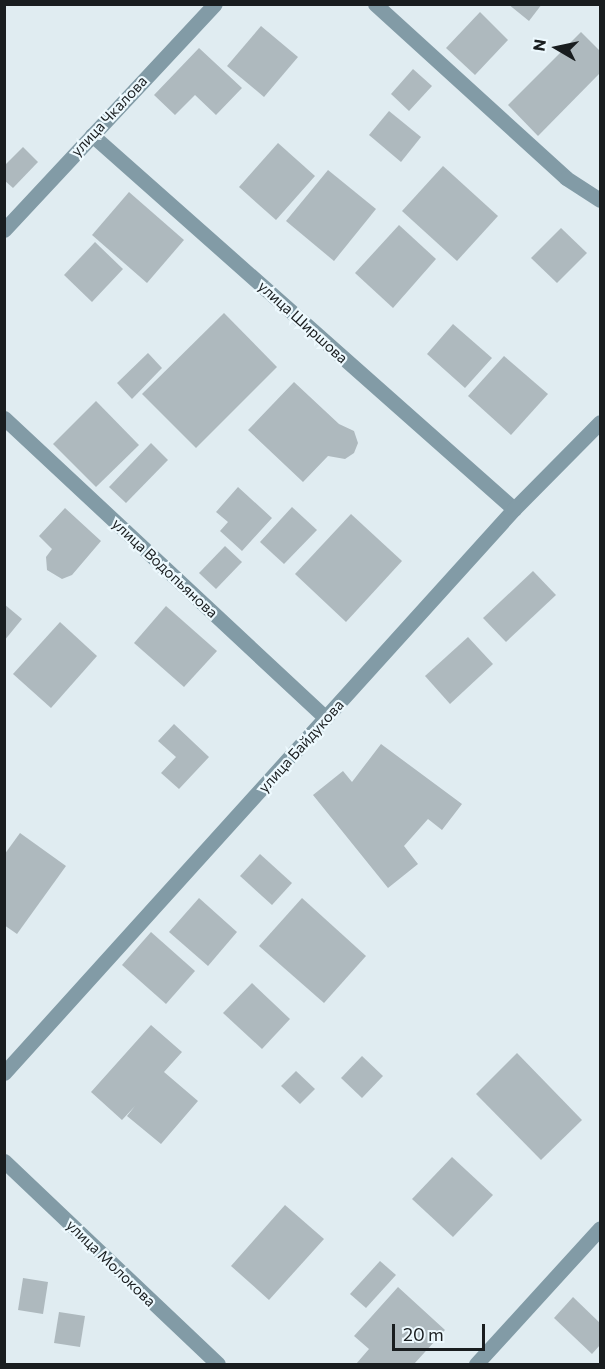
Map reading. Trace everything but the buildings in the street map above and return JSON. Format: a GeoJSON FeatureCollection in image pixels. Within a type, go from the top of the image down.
{"type":"FeatureCollection","features":[{"type":"Feature","properties":{"kind":"street","name":"улица Чкалова"},"geometry":{"type":"LineString","coordinates":[[4,230],[215,4]]}},
{"type":"Feature","properties":{"kind":"street"},"geometry":{"type":"LineString","coordinates":[[375,4],[566,178],[600,200]]}},
{"type":"Feature","properties":{"kind":"street","name":"улица Ширшова"},"geometry":{"type":"LineString","coordinates":[[92,135],[514,509]]}},
{"type":"Feature","properties":{"kind":"street","name":"улица Водопьянова"},"geometry":{"type":"LineString","coordinates":[[4,418],[326,718]]}},
{"type":"Feature","properties":{"kind":"street","name":"улица Байдукова"},"geometry":{"type":"LineString","coordinates":[[4,1073],[514,509],[600,422]]}},
{"type":"Feature","properties":{"kind":"street","name":"улица Молокова"},"geometry":{"type":"LineString","coordinates":[[4,1161],[218,1365]]}},
{"type":"Feature","properties":{"kind":"street"},"geometry":{"type":"LineString","coordinates":[[476,1365],[600,1228]]}}]}
